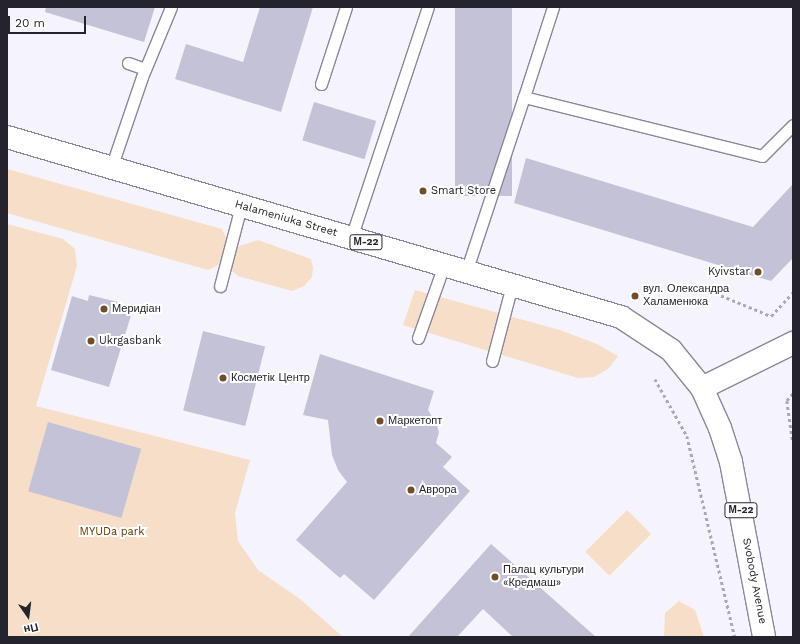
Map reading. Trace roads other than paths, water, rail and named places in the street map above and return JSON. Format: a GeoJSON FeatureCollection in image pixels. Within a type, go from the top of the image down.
{"type":"FeatureCollection","features":[{"type":"Feature","properties":{"kind":"main road","name":"Halameniuka Street"},"geometry":{"type":"LineString","coordinates":[[7,137],[621,317],[671,350],[702,388]]}},
{"type":"Feature","properties":{"kind":"main road"},"geometry":{"type":"LineString","coordinates":[[702,388],[793,344]]}},
{"type":"Feature","properties":{"kind":"main road","name":"Svobody Avenue"},"geometry":{"type":"LineString","coordinates":[[702,388],[720,428],[731,462],[764,637]]}},
{"type":"Feature","properties":{"kind":"lane"},"geometry":{"type":"LineString","coordinates":[[110,168],[145,70],[171,7]]}},
{"type":"Feature","properties":{"kind":"lane"},"geometry":{"type":"LineString","coordinates":[[321,84],[346,7]]}},
{"type":"Feature","properties":{"kind":"lane"},"geometry":{"type":"LineString","coordinates":[[351,238],[428,7]]}},
{"type":"Feature","properties":{"kind":"lane"},"geometry":{"type":"LineString","coordinates":[[466,272],[553,7]]}},
{"type":"Feature","properties":{"kind":"lane"},"geometry":{"type":"LineString","coordinates":[[128,64],[145,70]]}},
{"type":"Feature","properties":{"kind":"lane"},"geometry":{"type":"LineString","coordinates":[[524,97],[762,156],[793,125]]}},
{"type":"Feature","properties":{"kind":"lane"},"geometry":{"type":"LineString","coordinates":[[220,286],[241,206]]}},
{"type":"Feature","properties":{"kind":"lane"},"geometry":{"type":"LineString","coordinates":[[418,338],[444,265]]}},
{"type":"Feature","properties":{"kind":"lane"},"geometry":{"type":"LineString","coordinates":[[492,361],[512,285]]}},
{"type":"Feature","properties":{"kind":"place","name":"Smart Store"},"geometry":{"type":"Point","coordinates":[423,191]}},
{"type":"Feature","properties":{"kind":"place","name":"Kyivstar"},"geometry":{"type":"Point","coordinates":[758,272]}},
{"type":"Feature","properties":{"kind":"place","name":"вул. Олександра Халаменюка"},"geometry":{"type":"Point","coordinates":[635,296]}},
{"type":"Feature","properties":{"kind":"place","name":"Меридіан"},"geometry":{"type":"Point","coordinates":[104,309]}},
{"type":"Feature","properties":{"kind":"place","name":"Ukrgasbank"},"geometry":{"type":"Point","coordinates":[91,341]}},
{"type":"Feature","properties":{"kind":"place","name":"Косметік Центр"},"geometry":{"type":"Point","coordinates":[223,378]}},
{"type":"Feature","properties":{"kind":"place","name":"Маркетопт"},"geometry":{"type":"Point","coordinates":[380,421]}},
{"type":"Feature","properties":{"kind":"place","name":"Аврора"},"geometry":{"type":"Point","coordinates":[411,490]}},
{"type":"Feature","properties":{"kind":"place","name":"Палац культури «Кредмаш»"},"geometry":{"type":"Point","coordinates":[495,577]}},
{"type":"Feature","properties":{"kind":"park label","name":"MYUDa park"},"geometry":{"type":"Point","coordinates":[112,532]}}]}
